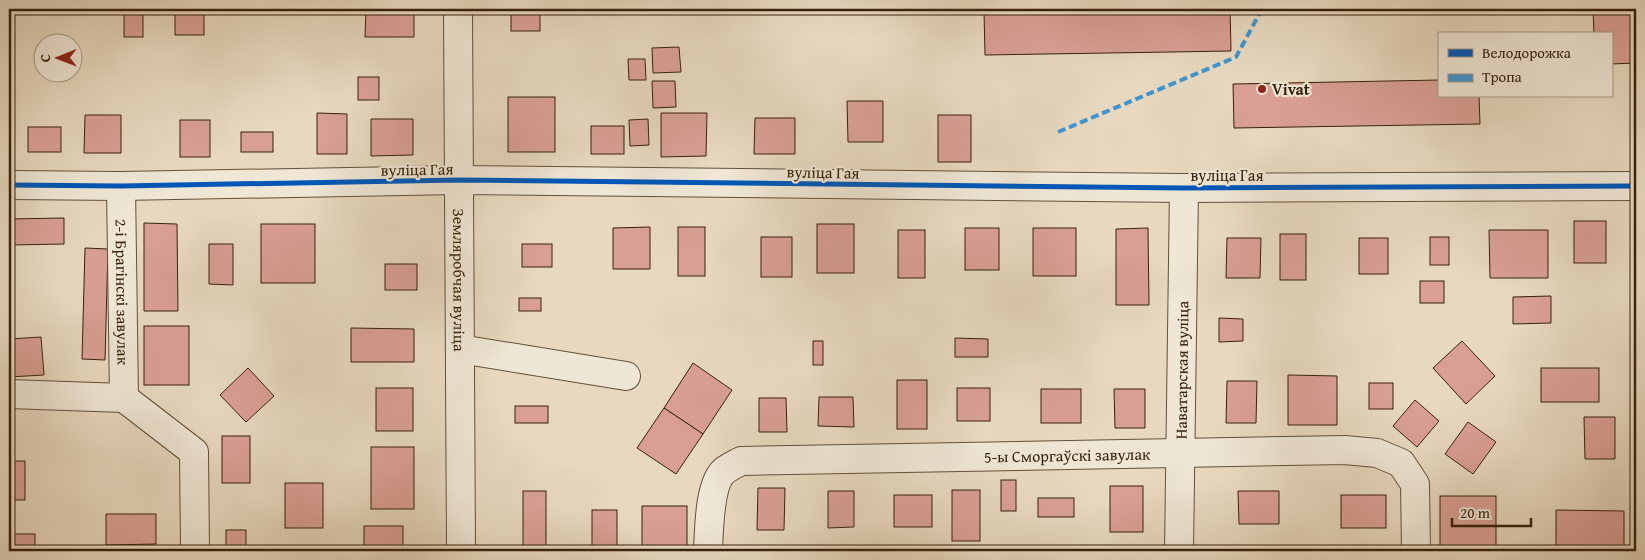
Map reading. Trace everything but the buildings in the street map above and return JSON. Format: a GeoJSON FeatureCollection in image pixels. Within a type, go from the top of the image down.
{"type":"FeatureCollection","features":[{"type":"Feature","properties":{"kind":"street","name":"Земляробчая вуліца"},"geometry":{"type":"LineString","coordinates":[[458,9],[461,551]]}},
{"type":"Feature","properties":{"kind":"street","name":"вуліца Гая"},"geometry":{"type":"LineString","coordinates":[[9,185],[121,186],[459,180],[1184,188],[1636,186]]}},
{"type":"Feature","properties":{"kind":"street","name":"2-і Брагінскі завулак"},"geometry":{"type":"LineString","coordinates":[[121,186],[124,398]]}},
{"type":"Feature","properties":{"kind":"street","name":"Наватарская вуліца"},"geometry":{"type":"LineString","coordinates":[[1180,551],[1184,188]]}},
{"type":"Feature","properties":{"kind":"street"},"geometry":{"type":"LineString","coordinates":[[460,350],[626,376]]}},
{"type":"Feature","properties":{"kind":"street"},"geometry":{"type":"LineString","coordinates":[[9,394],[124,398],[194,452],[195,551]]}},
{"type":"Feature","properties":{"kind":"street","name":"5-ы Сморгаўскі завулак"},"geometry":{"type":"LineString","coordinates":[[708,551],[714,489],[723,472],[741,461],[1345,450],[1377,453],[1401,463],[1415,484],[1416,551]]}},
{"type":"Feature","properties":{"kind":"marked path"},"geometry":{"type":"LineString","coordinates":[[1058,132],[1236,57],[1262,9]]}},
{"type":"Feature","properties":{"kind":"cycle path"},"geometry":{"type":"LineString","coordinates":[[9,185],[121,186],[459,180],[1184,188],[1636,186]]}},
{"type":"Feature","properties":{"kind":"place","name":"Vivat"},"geometry":{"type":"Point","coordinates":[1262,89]}}]}
